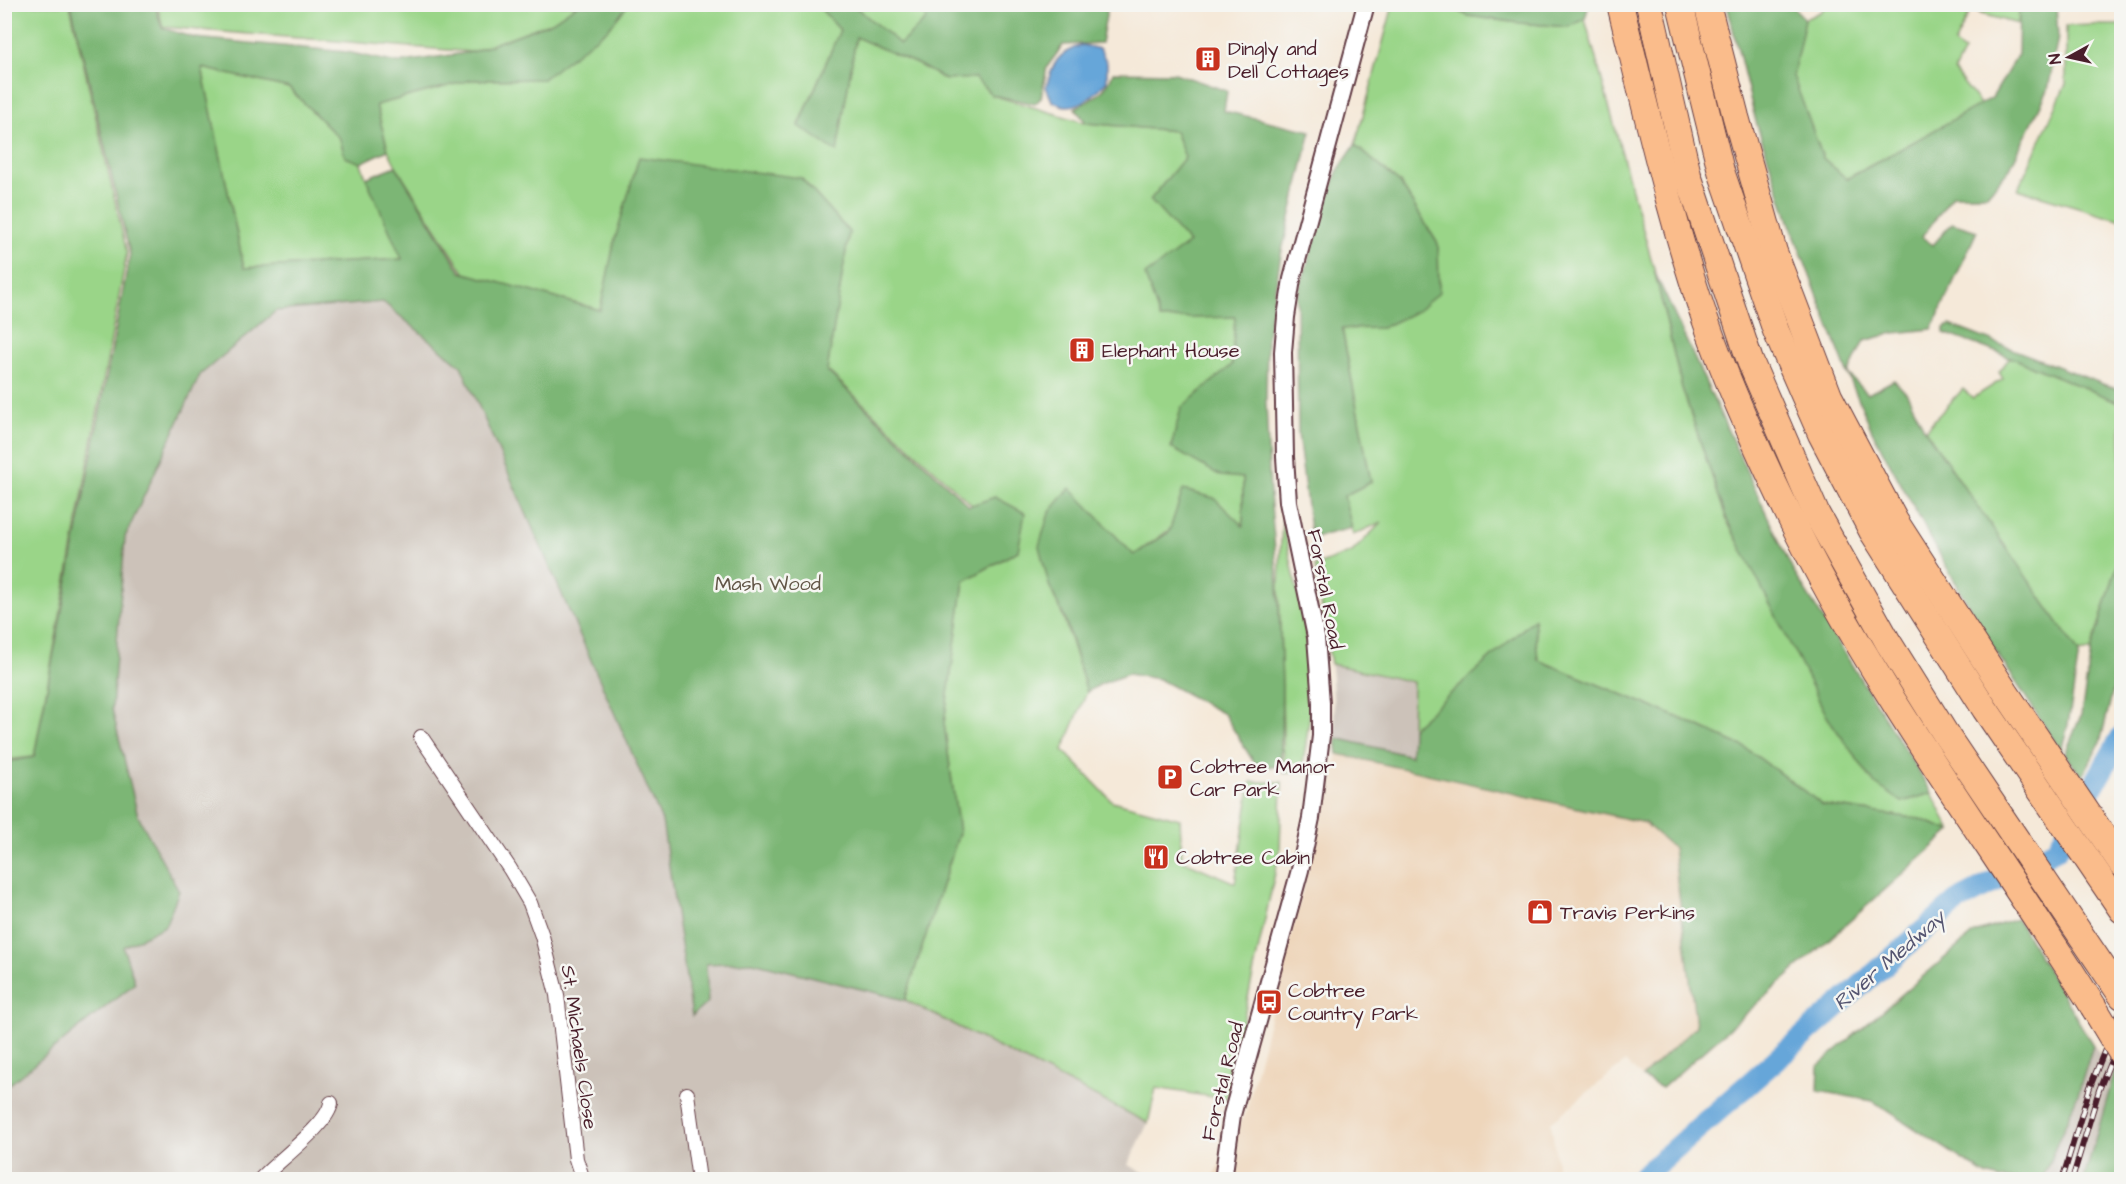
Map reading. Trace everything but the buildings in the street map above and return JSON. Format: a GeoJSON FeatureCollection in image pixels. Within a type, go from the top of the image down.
{"type":"FeatureCollection","features":[{"type":"Feature","properties":{"kind":"highway"},"geometry":{"type":"LineString","coordinates":[[1620,4],[1684,250],[1706,320],[1763,461],[1824,584],[1855,639],[1926,753],[2093,1006],[2121,1054]]}},
{"type":"Feature","properties":{"kind":"highway"},"geometry":{"type":"LineString","coordinates":[[1648,4],[1688,175],[1749,361],[1816,513],[1888,642],[1948,738],[2121,996]]}},
{"type":"Feature","properties":{"kind":"highway"},"geometry":{"type":"LineString","coordinates":[[1680,4],[1721,171],[1776,331],[1816,424],[1872,531],[1985,709],[2112,866]]}},
{"type":"Feature","properties":{"kind":"highway"},"geometry":{"type":"LineString","coordinates":[[1707,4],[1774,252],[1829,396],[1895,521],[2006,693],[2112,866],[2121,910]]}},
{"type":"Feature","properties":{"kind":"street","name":"Forstal Road"},"geometry":{"type":"LineString","coordinates":[[1223,1179],[1232,1116],[1300,870],[1317,779],[1321,736],[1319,669],[1312,611],[1288,502],[1283,352],[1292,279],[1366,4]]}},
{"type":"Feature","properties":{"kind":"street","name":"St. Michaels Close"},"geometry":{"type":"LineString","coordinates":[[421,737],[510,869],[530,903],[542,936],[557,995],[576,1159],[583,1179]]}},
{"type":"Feature","properties":{"kind":"street"},"geometry":{"type":"LineString","coordinates":[[687,1094],[699,1179]]}},
{"type":"Feature","properties":{"kind":"street"},"geometry":{"type":"LineString","coordinates":[[260,1179],[319,1125],[330,1111],[331,1104]]}},
{"type":"Feature","properties":{"kind":"shaded area"},"geometry":{"type":"Polygon","coordinates":[[[383,302],[461,366],[662,821],[692,1015],[708,1002],[706,964],[753,962],[905,1000],[1148,1123],[1128,1165],[1157,1179],[6,1180],[5,1088],[135,983],[123,947],[112,709],[125,537],[200,375],[276,311],[383,302]]]}},
{"type":"Feature","properties":{"kind":"shaded area"},"geometry":{"type":"Polygon","coordinates":[[[1331,664],[1413,682],[1411,756],[1336,738],[1331,664]]]}},
{"type":"Feature","properties":{"kind":"shaded area"},"geometry":{"type":"Polygon","coordinates":[[[1338,754],[1645,823],[1673,848],[1696,1027],[1642,1077],[1625,1062],[1551,1122],[1559,1179],[1212,1180],[1246,1111],[1338,754]]]}},
{"type":"Feature","properties":{"kind":"shaded area"},"geometry":{"type":"Polygon","coordinates":[[[2093,1045],[2115,1071],[2084,1179],[2041,1180],[2093,1045]]]}},
{"type":"Feature","properties":{"kind":"green space"},"geometry":{"type":"Polygon","coordinates":[[[817,4],[840,30],[799,125],[837,151],[856,37],[919,65],[946,80],[975,77],[992,95],[1086,123],[1175,131],[1185,157],[1189,243],[1146,275],[1160,319],[1235,316],[1232,365],[1181,408],[1243,478],[1243,527],[1214,498],[1134,555],[1049,585],[1064,619],[1087,692],[1063,750],[1112,801],[1180,819],[1182,860],[1235,883],[1251,782],[1282,782],[1280,850],[1226,1099],[1156,1088],[1148,1123],[905,1000],[959,833],[944,723],[964,581],[1018,551],[995,497],[972,505],[827,370],[849,232],[801,178],[615,239],[601,310],[465,274],[388,150],[376,105],[471,80],[543,79],[627,5],[817,4]]]}},
{"type":"Feature","properties":{"kind":"green space"},"geometry":{"type":"Polygon","coordinates":[[[1589,4],[1585,19],[1569,27],[1468,16],[1446,5],[1589,4]]]}},
{"type":"Feature","properties":{"kind":"green space"},"geometry":{"type":"Polygon","coordinates":[[[4,5],[70,5],[127,253],[34,757],[5,760],[4,5]]]}},
{"type":"Feature","properties":{"kind":"green space","name":"Mash Wood"},"geometry":{"type":"Polygon","coordinates":[[[71,5],[155,5],[162,28],[195,38],[347,52],[397,63],[472,52],[552,22],[577,5],[628,5],[609,28],[543,79],[471,80],[376,105],[388,150],[361,163],[345,157],[340,139],[289,88],[202,68],[244,268],[402,259],[366,178],[396,166],[461,272],[600,310],[615,239],[639,157],[801,178],[849,232],[827,371],[969,506],[995,497],[1025,513],[1018,551],[964,581],[944,723],[959,833],[905,1000],[753,962],[706,964],[708,1002],[692,1016],[662,821],[461,366],[383,302],[276,311],[200,375],[125,537],[112,709],[138,816],[179,891],[165,926],[123,947],[135,983],[5,1088],[5,762],[34,757],[130,254],[71,5]]]}},
{"type":"Feature","properties":{"kind":"green space"},"geometry":{"type":"Polygon","coordinates":[[[157,5],[577,5],[552,22],[472,52],[163,27],[157,5]]]}},
{"type":"Feature","properties":{"kind":"green space"},"geometry":{"type":"Polygon","coordinates":[[[817,5],[853,5],[900,44],[926,20],[924,5],[1108,5],[1101,43],[1063,45],[1047,67],[1041,98],[1035,104],[992,95],[975,78],[946,80],[919,65],[856,37],[837,152],[799,126],[840,30],[817,5]]]}},
{"type":"Feature","properties":{"kind":"green space"},"geometry":{"type":"Polygon","coordinates":[[[853,5],[924,5],[926,20],[900,44],[853,5]]]}},
{"type":"Feature","properties":{"kind":"green space"},"geometry":{"type":"Polygon","coordinates":[[[1393,5],[1446,5],[1468,16],[1568,27],[1585,19],[1655,273],[1682,388],[1728,523],[1748,559],[1902,802],[1932,793],[1951,831],[1920,819],[1823,805],[1744,747],[1538,660],[1534,619],[1412,728],[1413,682],[1331,664],[1315,566],[1352,552],[1382,522],[1353,535],[1343,496],[1371,482],[1342,328],[1382,328],[1439,293],[1438,244],[1400,183],[1355,145],[1393,5]]]}},
{"type":"Feature","properties":{"kind":"green space"},"geometry":{"type":"Polygon","coordinates":[[[1727,5],[1791,5],[1805,19],[1793,76],[1823,158],[1847,179],[1992,98],[2018,54],[2019,5],[2056,5],[2058,37],[2048,90],[2010,168],[1987,195],[1953,195],[1922,237],[1933,245],[1952,223],[1977,231],[1932,329],[1894,333],[1864,341],[1848,374],[1868,394],[1894,380],[1907,394],[1925,430],[2079,653],[2068,725],[2061,751],[1989,641],[1872,431],[1848,375],[1790,224],[1756,122],[1727,5]]]}},
{"type":"Feature","properties":{"kind":"green space"},"geometry":{"type":"Polygon","coordinates":[[[1828,5],[1958,5],[1969,14],[1954,44],[1964,51],[1954,71],[1981,105],[1846,179],[1823,158],[1792,76],[1805,19],[1820,12],[1828,5]]]}},
{"type":"Feature","properties":{"kind":"green space"},"geometry":{"type":"Polygon","coordinates":[[[1970,5],[2019,5],[2018,24],[1981,14],[1970,5]]]}},
{"type":"Feature","properties":{"kind":"green space"},"geometry":{"type":"Polygon","coordinates":[[[2121,25],[2121,220],[2018,189],[2066,84],[2066,26],[2121,25]]]}},
{"type":"Feature","properties":{"kind":"green space"},"geometry":{"type":"Polygon","coordinates":[[[202,68],[289,88],[340,139],[345,157],[361,163],[403,259],[244,268],[202,68]]]}},
{"type":"Feature","properties":{"kind":"green space"},"geometry":{"type":"Polygon","coordinates":[[[1113,72],[1175,73],[1227,91],[1224,111],[1311,131],[1281,255],[1267,336],[1266,402],[1282,684],[1281,767],[1260,766],[1253,761],[1224,714],[1159,679],[1128,674],[1087,692],[1065,619],[1049,585],[1039,546],[1049,513],[1070,488],[1134,555],[1169,532],[1183,490],[1214,498],[1243,526],[1243,478],[1221,476],[1171,448],[1181,408],[1232,365],[1235,317],[1160,319],[1145,275],[1189,243],[1150,200],[1185,157],[1175,131],[1086,123],[1075,108],[1103,90],[1113,72]]]}},
{"type":"Feature","properties":{"kind":"green space"},"geometry":{"type":"Polygon","coordinates":[[[1355,145],[1400,183],[1438,244],[1439,293],[1417,311],[1382,328],[1342,329],[1371,482],[1344,496],[1352,528],[1311,538],[1298,434],[1297,296],[1337,172],[1355,145]]]}},
{"type":"Feature","properties":{"kind":"green space"},"geometry":{"type":"Polygon","coordinates":[[[1655,273],[1793,571],[1932,793],[1902,802],[1874,783],[1828,718],[1727,520],[1682,388],[1655,273]]]}},
{"type":"Feature","properties":{"kind":"green space"},"geometry":{"type":"Polygon","coordinates":[[[1950,325],[2121,391],[2121,403],[2010,357],[1944,333],[1944,328],[1950,325]]]}},
{"type":"Feature","properties":{"kind":"green space"},"geometry":{"type":"Polygon","coordinates":[[[2010,357],[2121,403],[2121,553],[2091,651],[2077,653],[1925,430],[1963,389],[1973,398],[2003,379],[1999,372],[2010,357]]]}},
{"type":"Feature","properties":{"kind":"green space"},"geometry":{"type":"Polygon","coordinates":[[[1282,519],[1306,631],[1313,693],[1303,764],[1295,772],[1287,773],[1284,773],[1279,584],[1282,519]]]}},
{"type":"Feature","properties":{"kind":"green space"},"geometry":{"type":"Polygon","coordinates":[[[2121,553],[2121,658],[2100,743],[2082,777],[2065,754],[2081,715],[2091,651],[2121,553]]]}},
{"type":"Feature","properties":{"kind":"green space"},"geometry":{"type":"Polygon","coordinates":[[[1534,619],[1538,660],[1744,747],[1823,805],[1920,819],[1951,831],[1662,1088],[1642,1077],[1696,1026],[1673,848],[1645,823],[1338,754],[1336,738],[1411,756],[1412,728],[1534,619]]]}},
{"type":"Feature","properties":{"kind":"green space"},"geometry":{"type":"Polygon","coordinates":[[[2017,919],[2093,1045],[2078,1094],[2042,1179],[2000,1179],[1986,1175],[1873,1101],[1818,1091],[1819,1065],[1974,933],[2017,919]]]}},
{"type":"Feature","properties":{"kind":"green space"},"geometry":{"type":"Polygon","coordinates":[[[2115,1071],[2121,1085],[2121,1179],[2084,1179],[2115,1071]]]}},
{"type":"Feature","properties":{"kind":"water"},"geometry":{"type":"Polygon","coordinates":[[[1082,45],[1100,49],[1107,63],[1107,81],[1084,101],[1072,106],[1061,105],[1052,101],[1046,87],[1051,71],[1061,55],[1082,45]]]}},
{"type":"Feature","properties":{"kind":"waterway","name":"River Medway"},"geometry":{"type":"LineString","coordinates":[[1639,1180],[1956,902],[2057,849],[2122,736]]}},
{"type":"Feature","properties":{"kind":"railway"},"geometry":{"type":"LineString","coordinates":[[2062,1180],[2090,1087],[2122,1007]]}},
{"type":"Feature","properties":{"kind":"railway"},"geometry":{"type":"LineString","coordinates":[[2072,1180],[2099,1090],[2122,1033]]}},
{"type":"Feature","properties":{"kind":"place","name":"Dingly and Dell Cottages"},"geometry":{"type":"Point","coordinates":[1208,59]}},
{"type":"Feature","properties":{"kind":"place","name":"Elephant House"},"geometry":{"type":"Point","coordinates":[1082,350]}},
{"type":"Feature","properties":{"kind":"place","name":"Cobtree Manor Car Park"},"geometry":{"type":"Point","coordinates":[1170,777]}},
{"type":"Feature","properties":{"kind":"place","name":"Cobtree Cabin"},"geometry":{"type":"Point","coordinates":[1156,857]}},
{"type":"Feature","properties":{"kind":"place","name":"Travis Perkins"},"geometry":{"type":"Point","coordinates":[1540,912]}},
{"type":"Feature","properties":{"kind":"place","name":"Cobtree Country Park"},"geometry":{"type":"Point","coordinates":[1269,1002]}}]}
